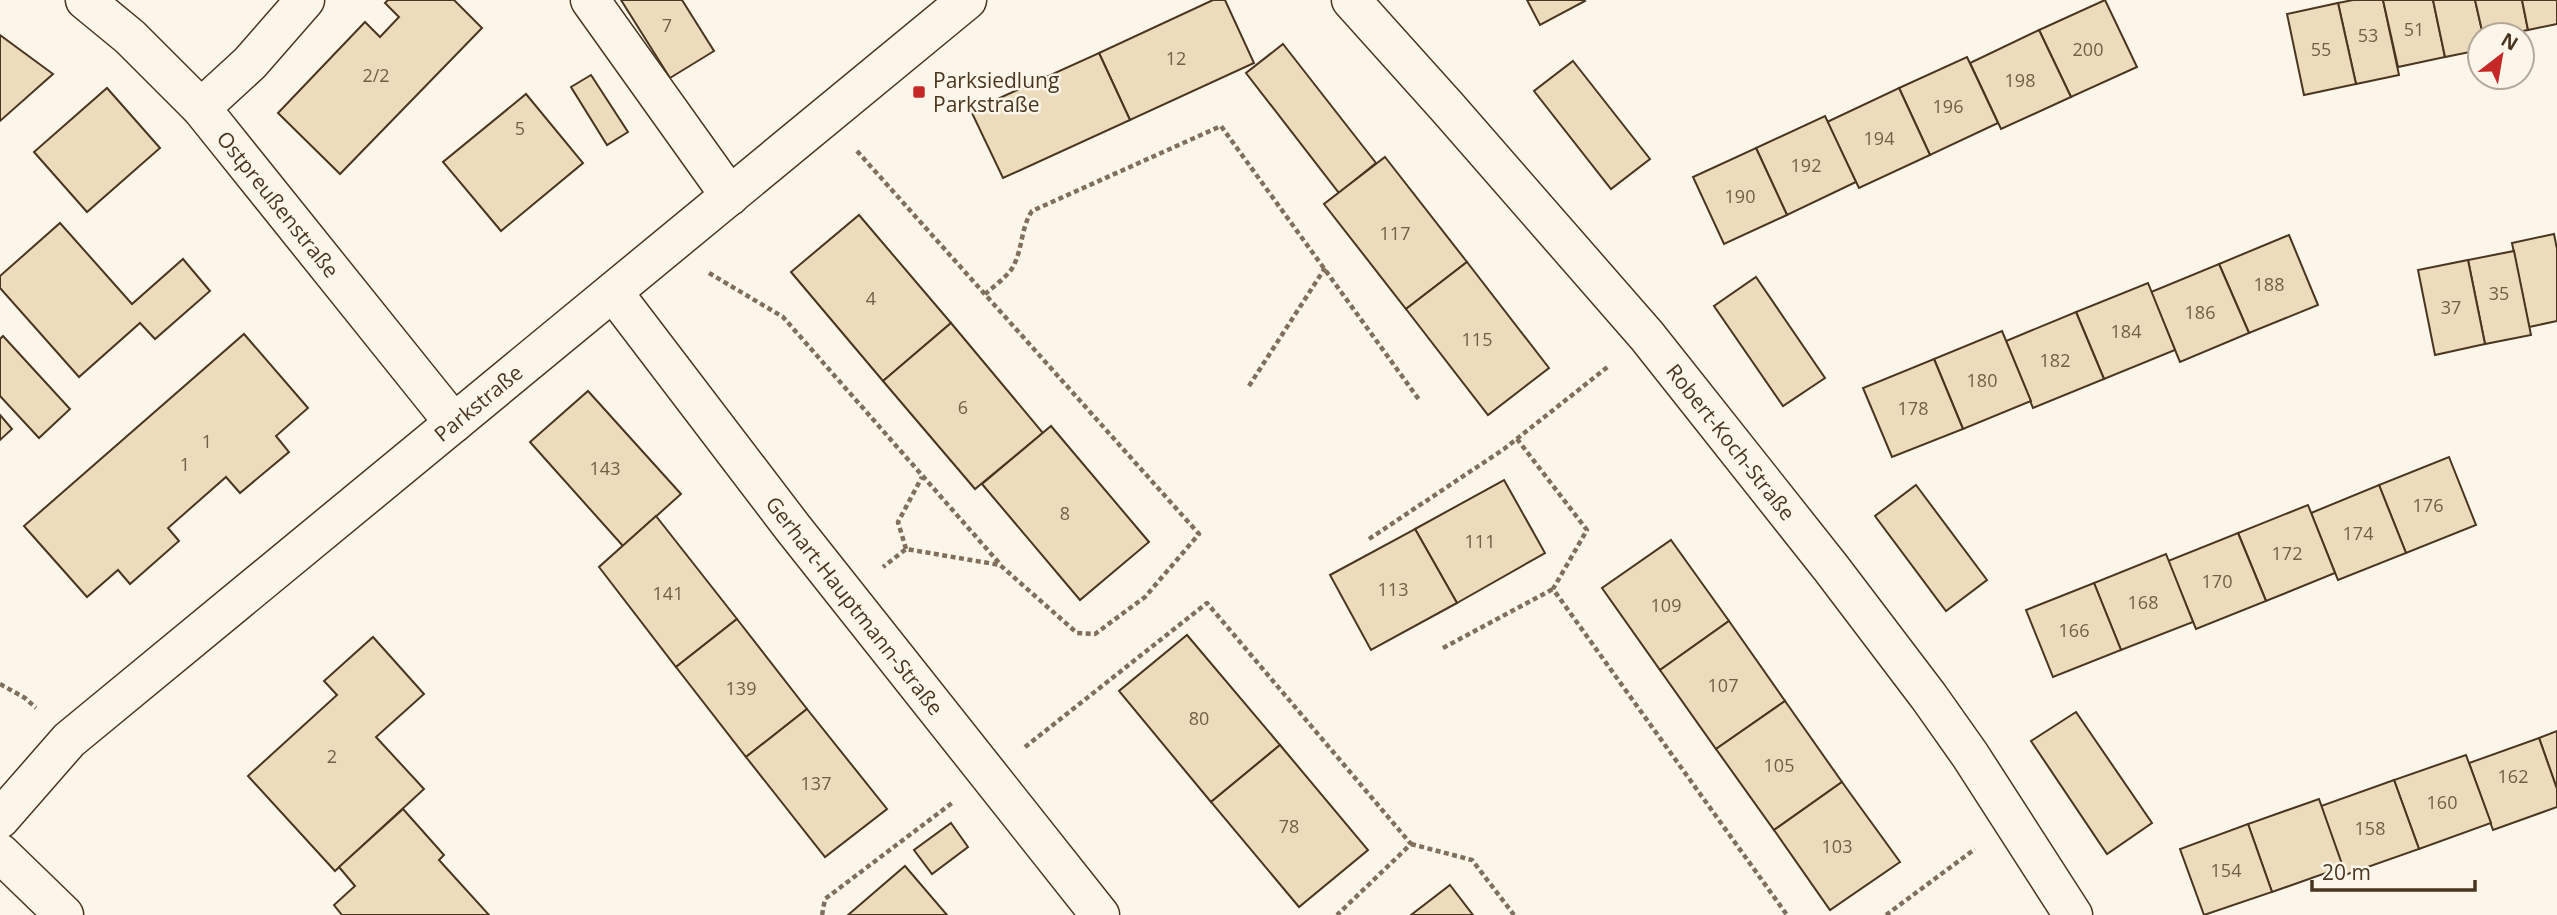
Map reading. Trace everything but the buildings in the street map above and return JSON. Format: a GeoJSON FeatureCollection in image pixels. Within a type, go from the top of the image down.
{"type":"FeatureCollection","features":[{"type":"Feature","properties":{"kind":"street","name":"Ostpreußenstraße"},"geometry":{"type":"LineString","coordinates":[[85,0],[130,37],[201,108],[454,423]]}},
{"type":"Feature","properties":{"kind":"street"},"geometry":{"type":"LineString","coordinates":[[201,108],[250,64],[305,0]]}},
{"type":"Feature","properties":{"kind":"street"},"geometry":{"type":"LineString","coordinates":[[590,0],[730,196]]}},
{"type":"Feature","properties":{"kind":"street","name":"Parkstraße"},"geometry":{"type":"LineString","coordinates":[[0,819],[69,740],[967,0]]}},
{"type":"Feature","properties":{"kind":"street","name":"Robert-Koch-Straße"},"geometry":{"type":"LineString","coordinates":[[1351,0],[1647,337],[1831,568],[1929,697],[2073,915]]}},
{"type":"Feature","properties":{"kind":"street","name":"Gerhart-Hauptmann-Straße"},"geometry":{"type":"LineString","coordinates":[[613,292],[848,597],[1100,915]]}},
{"type":"Feature","properties":{"kind":"street"},"geometry":{"type":"LineString","coordinates":[[0,853],[64,915]]}},
{"type":"Feature","properties":{"kind":"path"},"geometry":{"type":"LineString","coordinates":[[666,248],[783,317],[1000,565],[1077,633],[1095,634],[1145,597],[1199,534],[826,117]]}},
{"type":"Feature","properties":{"kind":"path"},"geometry":{"type":"LineString","coordinates":[[985,294],[1010,271],[1019,251],[1025,222],[1032,211],[1221,126],[1420,401]]}},
{"type":"Feature","properties":{"kind":"path"},"geometry":{"type":"LineString","coordinates":[[1249,386],[1325,268]]}},
{"type":"Feature","properties":{"kind":"path"},"geometry":{"type":"LineString","coordinates":[[1369,538],[1517,439],[1647,337]]}},
{"type":"Feature","properties":{"kind":"path"},"geometry":{"type":"LineString","coordinates":[[1443,648],[1553,589],[1587,530],[1517,439]]}},
{"type":"Feature","properties":{"kind":"path"},"geometry":{"type":"LineString","coordinates":[[906,548],[898,522],[922,477]]}},
{"type":"Feature","properties":{"kind":"path"},"geometry":{"type":"LineString","coordinates":[[906,548],[1000,565]]}},
{"type":"Feature","properties":{"kind":"path"},"geometry":{"type":"LineString","coordinates":[[848,597],[906,548]]}},
{"type":"Feature","properties":{"kind":"path"},"geometry":{"type":"LineString","coordinates":[[1553,589],[1787,915]]}},
{"type":"Feature","properties":{"kind":"path"},"geometry":{"type":"LineString","coordinates":[[822,915],[825,899],[989,776],[1207,603],[1411,844],[1472,860],[1514,915]]}},
{"type":"Feature","properties":{"kind":"path"},"geometry":{"type":"LineString","coordinates":[[1886,915],[2012,821]]}},
{"type":"Feature","properties":{"kind":"path"},"geometry":{"type":"LineString","coordinates":[[1336,915],[1411,844]]}},
{"type":"Feature","properties":{"kind":"place","name":"Parksiedlung Parkstraße"},"geometry":{"type":"Point","coordinates":[919,92]}}]}
